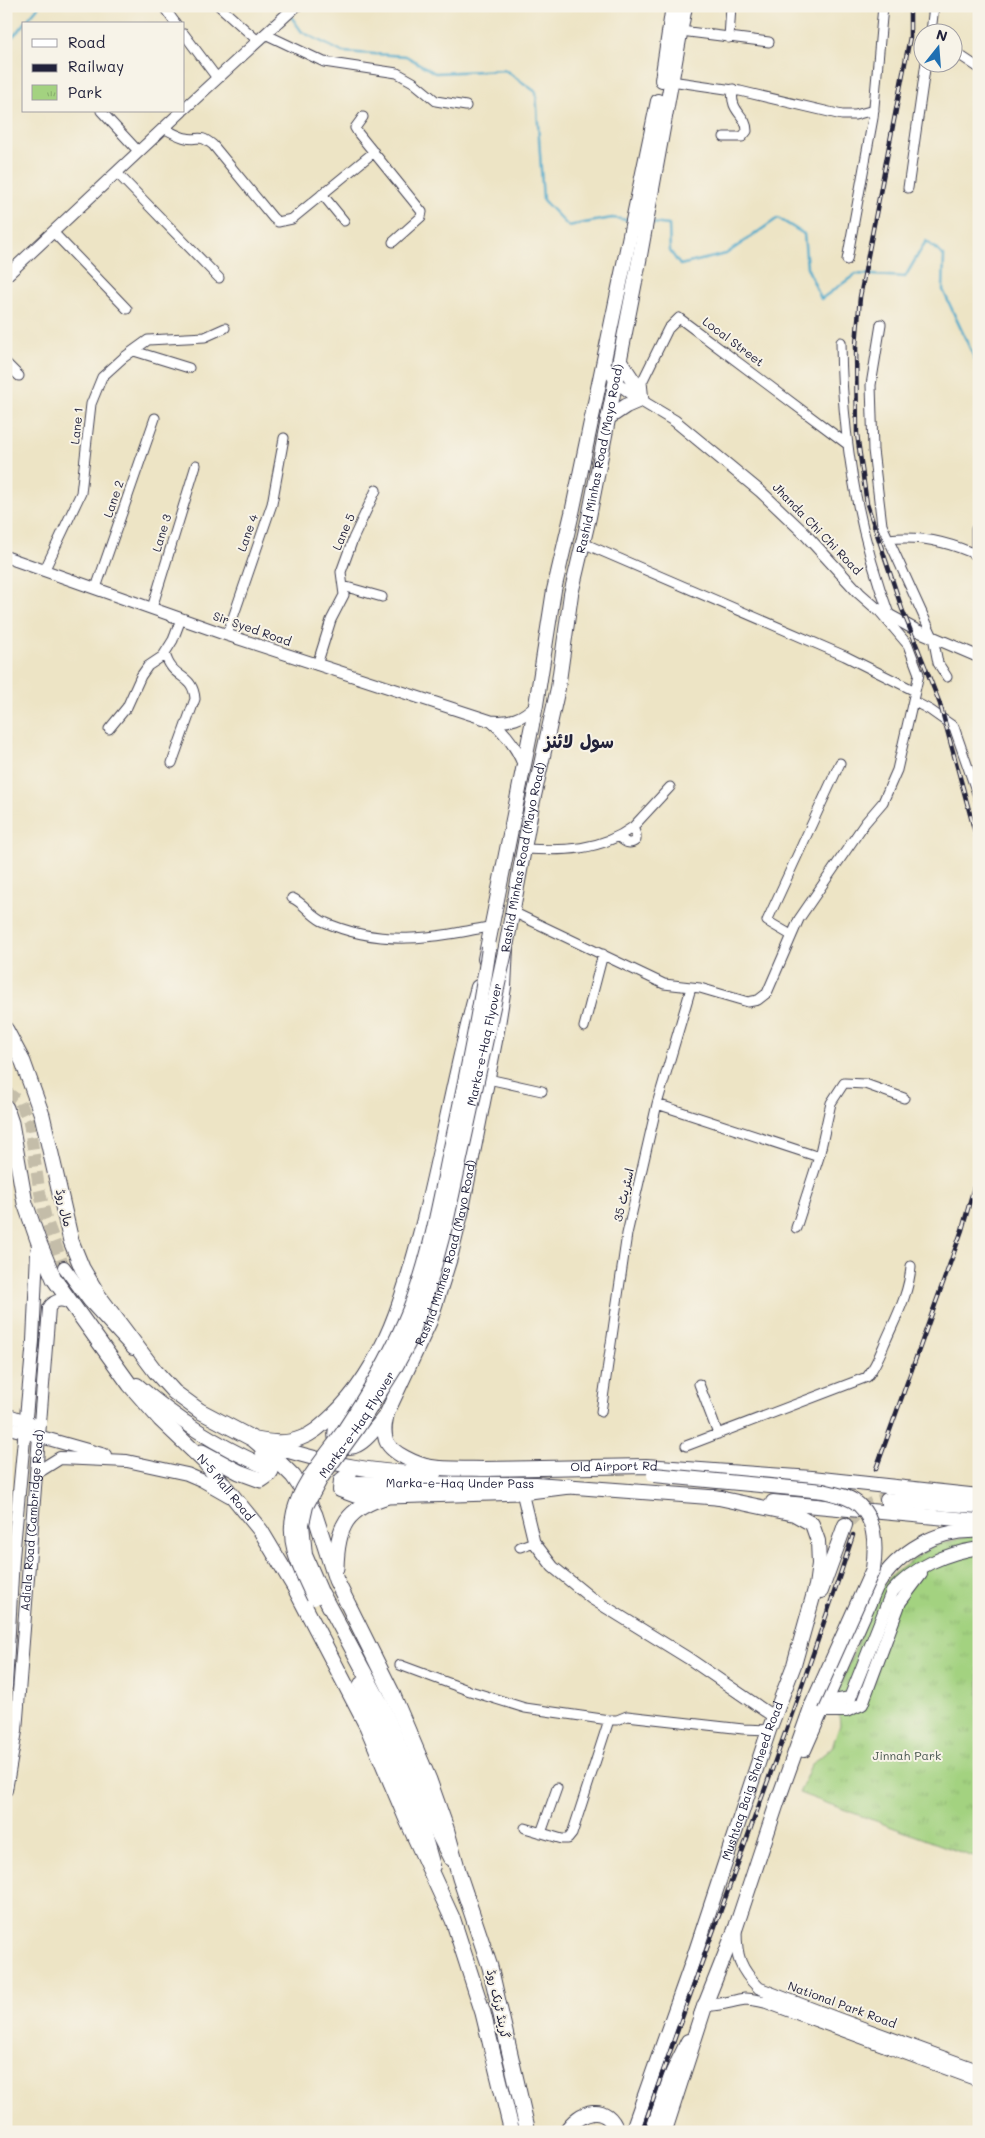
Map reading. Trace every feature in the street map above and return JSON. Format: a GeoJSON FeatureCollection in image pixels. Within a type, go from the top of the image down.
{"type":"FeatureCollection","features":[{"type":"Feature","properties":{"kind":"highway","name":"مال روڈ"},"geometry":{"type":"LineString","coordinates":[[6,1030],[23,1062],[42,1115],[71,1241],[82,1268],[98,1295],[155,1371],[174,1392],[200,1411],[253,1439]]}},
{"type":"Feature","properties":{"kind":"highway","name":"N-5 Mall Road"},"geometry":{"type":"LineString","coordinates":[[6,1108],[11,1123],[26,1203],[39,1243],[54,1279],[119,1368],[160,1420],[190,1445],[261,1531],[287,1574],[367,1726],[407,1820],[436,1881]]}},
{"type":"Feature","properties":{"kind":"highway"},"geometry":{"type":"LineString","coordinates":[[190,1445],[239,1472],[261,1480],[270,1472],[272,1463],[253,1439]]}},
{"type":"Feature","properties":{"kind":"highway","name":"گرینڈ ٹرنک روڈ"},"geometry":{"type":"LineString","coordinates":[[253,1439],[294,1476],[304,1492],[315,1515],[336,1580],[392,1693],[429,1780],[490,1967],[528,2132]]}},
{"type":"Feature","properties":{"kind":"highway"},"geometry":{"type":"LineString","coordinates":[[336,1580],[337,1545],[340,1529],[347,1519],[375,1500],[388,1496],[522,1492],[569,1486]]}},
{"type":"Feature","properties":{"kind":"highway","name":"گرینڈ ٹرنک روڈ"},"geometry":{"type":"LineString","coordinates":[[436,1881],[453,1920],[483,2013],[512,2132]]}},
{"type":"Feature","properties":{"kind":"highway"},"geometry":{"type":"LineString","coordinates":[[664,2132],[705,2005]]}},
{"type":"Feature","properties":{"kind":"highway"},"geometry":{"type":"LineString","coordinates":[[566,2132],[580,2116],[589,2112],[596,2112],[604,2114],[614,2124],[617,2132]]}},
{"type":"Feature","properties":{"kind":"main road","name":"Rashid Minhas Road (Mayo Road)"},"geometry":{"type":"LineString","coordinates":[[645,196],[673,6]]}},
{"type":"Feature","properties":{"kind":"main road","name":"Rashid Minhas Road (Mayo Road)"},"geometry":{"type":"LineString","coordinates":[[253,1439],[273,1443],[301,1438],[322,1425],[351,1396],[382,1344],[402,1298],[430,1197],[467,1030],[493,926],[536,705],[554,590],[603,362],[636,240],[671,81],[685,6]]}},
{"type":"Feature","properties":{"kind":"main road","name":"Rashid Minhas Road (Mayo Road)"},"geometry":{"type":"LineString","coordinates":[[489,1468],[430,1467],[402,1457],[392,1450],[386,1441],[384,1427],[387,1413],[417,1352],[440,1294],[461,1214],[504,987],[506,947],[539,769],[558,688],[571,594],[620,361],[636,240]]}},
{"type":"Feature","properties":{"kind":"main road"},"geometry":{"type":"LineString","coordinates":[[608,418],[626,406],[640,400],[631,374],[620,361]]}},
{"type":"Feature","properties":{"kind":"main road","name":"Marka-e-Haq Flyover"},"geometry":{"type":"LineString","coordinates":[[436,1881],[418,1815],[356,1673],[318,1596],[305,1556],[302,1524],[306,1506],[321,1478],[358,1427],[395,1368],[408,1344],[427,1294],[446,1223],[506,947]]}},
{"type":"Feature","properties":{"kind":"main road","name":"Marka-e-Haq Flyover"},"geometry":{"type":"LineString","coordinates":[[460,1878],[433,1824],[381,1703],[293,1550],[292,1532],[294,1513],[301,1494],[311,1475],[336,1443],[385,1364],[415,1295],[434,1231],[443,1190],[476,1033],[488,948]]}},
{"type":"Feature","properties":{"kind":"main road"},"geometry":{"type":"LineString","coordinates":[[6,1140],[18,1166]]}},
{"type":"Feature","properties":{"kind":"main road","name":"Adiala Road (Cambridge Road)"},"geometry":{"type":"LineString","coordinates":[[6,1686],[9,1557],[33,1341],[36,1252],[39,1243]]}},
{"type":"Feature","properties":{"kind":"main road"},"geometry":{"type":"LineString","coordinates":[[64,1267],[120,1337],[155,1371]]}},
{"type":"Feature","properties":{"kind":"main road","name":"Adiala Road (Cambridge Road)"},"geometry":{"type":"LineString","coordinates":[[6,1790],[16,1731],[49,1308],[53,1302],[59,1300],[68,1301],[73,1305]]}},
{"type":"Feature","properties":{"kind":"main road"},"geometry":{"type":"LineString","coordinates":[[119,1368],[160,1405],[192,1429],[266,1468]]}},
{"type":"Feature","properties":{"kind":"main road"},"geometry":{"type":"LineString","coordinates":[[351,1396],[335,1433],[336,1439],[340,1444],[348,1447],[355,1446],[366,1439],[387,1413]]}},
{"type":"Feature","properties":{"kind":"main road"},"geometry":{"type":"LineString","coordinates":[[6,1414],[24,1427]]}},
{"type":"Feature","properties":{"kind":"main road"},"geometry":{"type":"LineString","coordinates":[[6,1427],[24,1427],[126,1461],[187,1474],[220,1490],[239,1503]]}},
{"type":"Feature","properties":{"kind":"main road","name":"Old Airport Rd"},"geometry":{"type":"LineString","coordinates":[[253,1439],[301,1454],[365,1469],[422,1473],[489,1468],[646,1466],[812,1478],[979,1496]]}},
{"type":"Feature","properties":{"kind":"main road"},"geometry":{"type":"LineString","coordinates":[[36,1473],[60,1458],[126,1461]]}},
{"type":"Feature","properties":{"kind":"main road"},"geometry":{"type":"LineString","coordinates":[[588,1466],[654,1475],[822,1491],[850,1499],[859,1504],[867,1515],[875,1539],[876,1553],[873,1568],[777,1803],[736,1927],[705,2005],[670,2078],[652,2132]]}},
{"type":"Feature","properties":{"kind":"main road"},"geometry":{"type":"LineString","coordinates":[[365,1469],[345,1475],[341,1480],[340,1490],[356,1496],[388,1496]]}},
{"type":"Feature","properties":{"kind":"main road"},"geometry":{"type":"LineString","coordinates":[[812,1478],[850,1491],[853,1499],[848,1505],[814,1505]]}},
{"type":"Feature","properties":{"kind":"main road","name":"Marka-e-Haq Under Pass"},"geometry":{"type":"LineString","coordinates":[[350,1483],[569,1486]]}},
{"type":"Feature","properties":{"kind":"main road","name":"Old Airport Rd"},"geometry":{"type":"LineString","coordinates":[[569,1486],[814,1505],[979,1521]]}},
{"type":"Feature","properties":{"kind":"main road","name":"Mushtaq Baig Shaheed Road"},"geometry":{"type":"LineString","coordinates":[[632,2132],[693,1960],[771,1724],[794,1665],[816,1586],[819,1564],[818,1541],[812,1524],[794,1514],[714,1497]]}},
{"type":"Feature","properties":{"kind":"main road"},"geometry":{"type":"LineString","coordinates":[[888,1500],[979,1506]]}},
{"type":"Feature","properties":{"kind":"main road"},"geometry":{"type":"LineString","coordinates":[[794,1665],[845,1525]]}},
{"type":"Feature","properties":{"kind":"main road"},"geometry":{"type":"LineString","coordinates":[[817,1708],[828,1694],[876,1587],[887,1570],[914,1546],[939,1536],[963,1530],[979,1531]]}},
{"type":"Feature","properties":{"kind":"main road"},"geometry":{"type":"LineString","coordinates":[[828,1694],[834,1701],[850,1698],[892,1592],[900,1582],[929,1564],[957,1552],[979,1548]]}},
{"type":"Feature","properties":{"kind":"main road"},"geometry":{"type":"LineString","coordinates":[[817,1708],[846,1712],[862,1704],[900,1602],[921,1574],[957,1552]]}},
{"type":"Feature","properties":{"kind":"street"},"geometry":{"type":"LineString","coordinates":[[163,6],[175,22]]}},
{"type":"Feature","properties":{"kind":"street"},"geometry":{"type":"LineString","coordinates":[[219,6],[261,38],[324,62],[397,73],[413,82],[436,101],[466,106]]}},
{"type":"Feature","properties":{"kind":"street"},"geometry":{"type":"LineString","coordinates":[[185,105],[296,6]]}},
{"type":"Feature","properties":{"kind":"street"},"geometry":{"type":"LineString","coordinates":[[729,38],[731,6]]}},
{"type":"Feature","properties":{"kind":"street"},"geometry":{"type":"LineString","coordinates":[[847,260],[874,110],[883,6]]}},
{"type":"Feature","properties":{"kind":"street"},"geometry":{"type":"LineString","coordinates":[[932,22],[934,6]]}},
{"type":"Feature","properties":{"kind":"street"},"geometry":{"type":"LineString","coordinates":[[680,30],[770,42]]}},
{"type":"Feature","properties":{"kind":"street"},"geometry":{"type":"LineString","coordinates":[[185,35],[217,78]]}},
{"type":"Feature","properties":{"kind":"street"},"geometry":{"type":"LineString","coordinates":[[962,57],[979,68]]}},
{"type":"Feature","properties":{"kind":"street"},"geometry":{"type":"LineString","coordinates":[[908,188],[925,72]]}},
{"type":"Feature","properties":{"kind":"street"},"geometry":{"type":"LineString","coordinates":[[671,81],[733,89],[842,115],[855,115],[874,110]]}},
{"type":"Feature","properties":{"kind":"street"},"geometry":{"type":"LineString","coordinates":[[724,137],[742,137],[747,131],[747,126],[732,103],[733,89]]}},
{"type":"Feature","properties":{"kind":"street"},"geometry":{"type":"LineString","coordinates":[[102,112],[139,152]]}},
{"type":"Feature","properties":{"kind":"street"},"geometry":{"type":"LineString","coordinates":[[6,276],[139,152],[177,112]]}},
{"type":"Feature","properties":{"kind":"street"},"geometry":{"type":"LineString","coordinates":[[363,117],[356,128],[422,212],[421,216],[393,242]]}},
{"type":"Feature","properties":{"kind":"street"},"geometry":{"type":"LineString","coordinates":[[163,128],[186,138],[205,138],[213,145],[272,218],[278,222],[292,219],[374,152]]}},
{"type":"Feature","properties":{"kind":"street"},"geometry":{"type":"LineString","coordinates":[[117,173],[219,278]]}},
{"type":"Feature","properties":{"kind":"street"},"geometry":{"type":"LineString","coordinates":[[322,194],[344,221]]}},
{"type":"Feature","properties":{"kind":"street"},"geometry":{"type":"LineString","coordinates":[[53,232],[128,309]]}},
{"type":"Feature","properties":{"kind":"street","name":"Local Street"},"geometry":{"type":"LineString","coordinates":[[640,400],[644,376],[668,329],[680,318],[847,444]]}},
{"type":"Feature","properties":{"kind":"street"},"geometry":{"type":"LineString","coordinates":[[881,324],[871,385],[873,450],[882,525],[933,637],[938,663],[946,677]]}},
{"type":"Feature","properties":{"kind":"street","name":"Lane 1"},"geometry":{"type":"LineString","coordinates":[[45,570],[81,492],[91,404],[102,376],[148,340],[205,337],[225,328]]}},
{"type":"Feature","properties":{"kind":"street"},"geometry":{"type":"LineString","coordinates":[[841,342],[841,382],[847,444],[862,530],[890,617]]}},
{"type":"Feature","properties":{"kind":"street"},"geometry":{"type":"LineString","coordinates":[[134,351],[189,368]]}},
{"type":"Feature","properties":{"kind":"street","name":"Jhanda Chi Chi Road"},"geometry":{"type":"LineString","coordinates":[[603,362],[616,382],[640,400],[675,421],[761,492],[804,533],[859,593],[876,608],[890,617],[979,657]]}},
{"type":"Feature","properties":{"kind":"street"},"geometry":{"type":"LineString","coordinates":[[6,363],[19,376]]}},
{"type":"Feature","properties":{"kind":"street","name":"Lane 2"},"geometry":{"type":"LineString","coordinates":[[96,588],[155,418]]}},
{"type":"Feature","properties":{"kind":"street","name":"Lane 4"},"geometry":{"type":"LineString","coordinates":[[227,635],[252,557],[272,504],[284,438]]}},
{"type":"Feature","properties":{"kind":"street","name":"Lane 3"},"geometry":{"type":"LineString","coordinates":[[152,608],[196,464]]}},
{"type":"Feature","properties":{"kind":"street","name":"Lane 5"},"geometry":{"type":"LineString","coordinates":[[317,665],[331,620],[344,596],[341,572],[376,490]]}},
{"type":"Feature","properties":{"kind":"street"},"geometry":{"type":"LineString","coordinates":[[888,539],[905,537],[924,538],[958,547],[977,555],[976,529],[979,526]]}},
{"type":"Feature","properties":{"kind":"street"},"geometry":{"type":"LineString","coordinates":[[583,543],[845,656],[915,691]]}},
{"type":"Feature","properties":{"kind":"street","name":"Sir Syed Road"},"geometry":{"type":"LineString","coordinates":[[6,557],[227,635],[491,721],[516,720],[527,714],[536,705]]}},
{"type":"Feature","properties":{"kind":"street"},"geometry":{"type":"LineString","coordinates":[[343,586],[382,597]]}},
{"type":"Feature","properties":{"kind":"street"},"geometry":{"type":"LineString","coordinates":[[513,912],[664,984],[700,988],[748,1002],[758,1000],[767,993],[799,919],[865,823],[883,802],[897,770],[919,674],[908,645],[876,608]]}},
{"type":"Feature","properties":{"kind":"street"},"geometry":{"type":"LineString","coordinates":[[109,729],[127,707],[141,676],[148,666],[165,653],[173,640],[181,619]]}},
{"type":"Feature","properties":{"kind":"street"},"geometry":{"type":"LineString","coordinates":[[165,653],[171,669],[190,681],[194,689],[195,699],[172,762]]}},
{"type":"Feature","properties":{"kind":"street"},"geometry":{"type":"LineString","coordinates":[[913,701],[930,710],[954,727],[979,799]]}},
{"type":"Feature","properties":{"kind":"street","name":"Sir Syed Road"},"geometry":{"type":"LineString","coordinates":[[491,721],[507,737],[519,753],[524,766]]}},
{"type":"Feature","properties":{"kind":"street"},"geometry":{"type":"LineString","coordinates":[[791,935],[767,921],[840,763]]}},
{"type":"Feature","properties":{"kind":"street"},"geometry":{"type":"LineString","coordinates":[[525,849],[574,850],[601,845],[619,837],[628,843],[632,843],[636,840],[633,827],[670,787]]}},
{"type":"Feature","properties":{"kind":"street"},"geometry":{"type":"LineString","coordinates":[[292,898],[322,920],[357,933],[385,938],[401,939],[446,935],[493,926]]}},
{"type":"Feature","properties":{"kind":"street"},"geometry":{"type":"LineString","coordinates":[[584,1027],[603,954]]}},
{"type":"Feature","properties":{"kind":"street","name":"اسٹریٹ 35"},"geometry":{"type":"LineString","coordinates":[[601,1412],[628,1234],[657,1104],[691,988]]}},
{"type":"Feature","properties":{"kind":"street"},"geometry":{"type":"LineString","coordinates":[[488,1079],[542,1090]]}},
{"type":"Feature","properties":{"kind":"street"},"geometry":{"type":"LineString","coordinates":[[796,1228],[819,1157],[831,1103],[844,1083],[865,1084],[904,1098]]}},
{"type":"Feature","properties":{"kind":"street"},"geometry":{"type":"LineString","coordinates":[[657,1104],[819,1157]]}},
{"type":"Feature","properties":{"kind":"street"},"geometry":{"type":"LineString","coordinates":[[686,1446],[867,1376],[874,1368],[899,1313],[906,1294],[911,1266]]}},
{"type":"Feature","properties":{"kind":"street"},"geometry":{"type":"LineString","coordinates":[[699,1384],[718,1434]]}},
{"type":"Feature","properties":{"kind":"street"},"geometry":{"type":"LineString","coordinates":[[522,1492],[534,1542],[553,1567],[592,1598],[688,1658],[771,1724]]}},
{"type":"Feature","properties":{"kind":"street"},"geometry":{"type":"LineString","coordinates":[[520,1547],[534,1542]]}},
{"type":"Feature","properties":{"kind":"street"},"geometry":{"type":"LineString","coordinates":[[400,1665],[470,1691],[526,1708],[609,1720],[617,1720],[627,1716],[743,1729],[771,1724]]}},
{"type":"Feature","properties":{"kind":"street"},"geometry":{"type":"LineString","coordinates":[[525,1828],[562,1839],[568,1839],[572,1834],[609,1720]]}},
{"type":"Feature","properties":{"kind":"street"},"geometry":{"type":"LineString","coordinates":[[541,1833],[557,1788]]}},
{"type":"Feature","properties":{"kind":"street","name":"National Park Road"},"geometry":{"type":"LineString","coordinates":[[736,1927],[736,1951],[740,1963],[750,1979],[759,1988],[979,2070]]}},
{"type":"Feature","properties":{"kind":"street","name":"National Park Road"},"geometry":{"type":"LineString","coordinates":[[705,2005],[717,2006],[726,2002],[748,1999],[765,2002],[979,2081]]}},
{"type":"Feature","properties":{"kind":"green space","name":"Jinnah Park"},"geometry":{"type":"Polygon","coordinates":[[[969,1536],[979,1537],[979,1859],[799,1793],[811,1765],[832,1747],[840,1725],[837,1695],[875,1597],[889,1577],[933,1546],[969,1536]]]}},
{"type":"Feature","properties":{"kind":"waterway"},"geometry":{"type":"LineString","coordinates":[[26,22],[39,6]]}},
{"type":"Feature","properties":{"kind":"waterway"},"geometry":{"type":"LineString","coordinates":[[290,15],[302,32],[342,52],[406,56],[435,73],[505,70],[536,92],[543,200],[568,226],[612,218],[629,220]]}},
{"type":"Feature","properties":{"kind":"waterway"},"geometry":{"type":"LineString","coordinates":[[6,40],[10,39],[22,27]]}},
{"type":"Feature","properties":{"kind":"waterway"},"geometry":{"type":"LineString","coordinates":[[652,223],[669,225],[670,251],[680,265],[726,254],[778,218],[804,234],[807,267],[821,299],[856,274],[905,277],[926,241],[944,256],[943,290],[979,368]]}},
{"type":"Feature","properties":{"kind":"tunnel"},"geometry":{"type":"LineString","coordinates":[[6,1092],[20,1102],[29,1122],[39,1188],[46,1219],[64,1267]]}},
{"type":"Feature","properties":{"kind":"tunnel"},"geometry":{"type":"LineString","coordinates":[[845,1525],[864,1508],[887,1500]]}},
{"type":"Feature","properties":{"kind":"railway"},"geometry":{"type":"LineString","coordinates":[[910,6],[910,37],[860,297],[856,345],[857,434],[867,504],[902,609],[940,704],[979,847]]}},
{"type":"Feature","properties":{"kind":"railway"},"geometry":{"type":"LineString","coordinates":[[876,1469],[962,1230],[979,1169]]}},
{"type":"Feature","properties":{"kind":"railway"},"geometry":{"type":"LineString","coordinates":[[642,2132],[802,1685],[853,1535]]}},
{"type":"Feature","properties":{"kind":"district","name":"سول لائنز"},"geometry":{"type":"Point","coordinates":[579,742]}}]}
